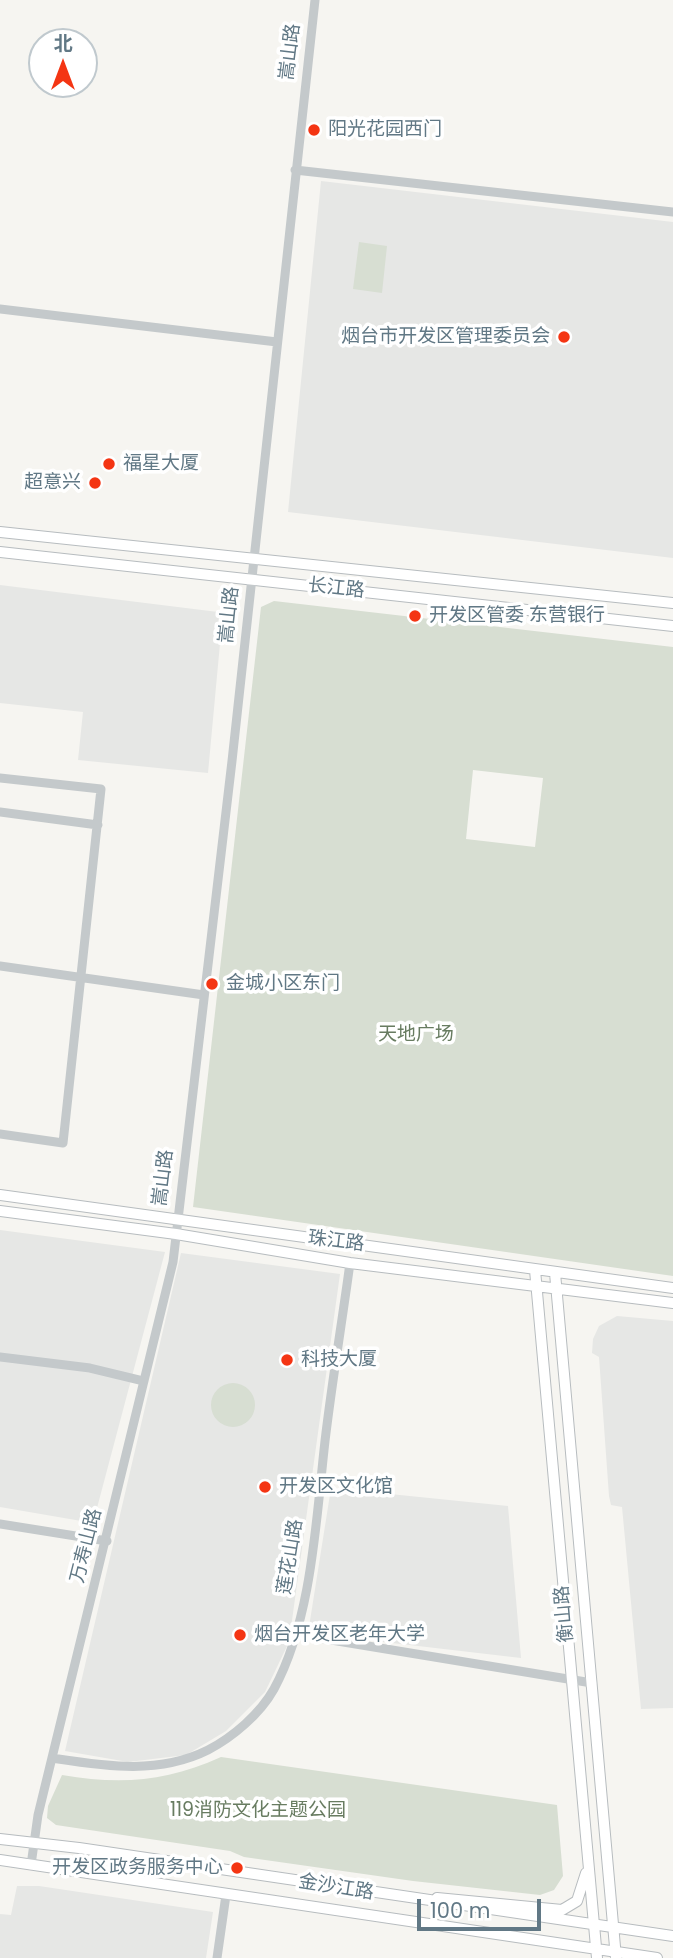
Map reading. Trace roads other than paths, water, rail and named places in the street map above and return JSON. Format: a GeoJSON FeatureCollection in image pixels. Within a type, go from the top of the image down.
{"type":"FeatureCollection","features":[{"type":"Feature","properties":{"kind":"main road","name":"长江路"},"geometry":{"type":"LineString","coordinates":[[0,532],[673,603]]}},
{"type":"Feature","properties":{"kind":"main road","name":"长江路"},"geometry":{"type":"LineString","coordinates":[[0,552],[673,626]]}},
{"type":"Feature","properties":{"kind":"main road","name":"珠江路"},"geometry":{"type":"LineString","coordinates":[[0,1195],[673,1288]]}},
{"type":"Feature","properties":{"kind":"main road"},"geometry":{"type":"LineString","coordinates":[[0,1211],[176,1234],[350,1263],[673,1303]]}},
{"type":"Feature","properties":{"kind":"main road","name":"衡山路"},"geometry":{"type":"LineString","coordinates":[[535,1270],[597,1954]]}},
{"type":"Feature","properties":{"kind":"main road","name":"衡山路"},"geometry":{"type":"LineString","coordinates":[[555,1273],[615,1955]]}},
{"type":"Feature","properties":{"kind":"main road","name":"金沙江路"},"geometry":{"type":"LineString","coordinates":[[0,1839],[673,1936]]}},
{"type":"Feature","properties":{"kind":"main road","name":"金沙江路"},"geometry":{"type":"LineString","coordinates":[[0,1860],[597,1954],[657,1958]]}},
{"type":"Feature","properties":{"kind":"main road"},"geometry":{"type":"LineString","coordinates":[[411,1899],[453,1897],[562,1910],[572,1906],[580,1896],[589,1860]]}},
{"type":"Feature","properties":{"kind":"street","name":"嵩山路"},"geometry":{"type":"LineString","coordinates":[[176,1234],[315,0]]}},
{"type":"Feature","properties":{"kind":"street"},"geometry":{"type":"LineString","coordinates":[[295,170],[673,212]]}},
{"type":"Feature","properties":{"kind":"street"},"geometry":{"type":"LineString","coordinates":[[0,309],[277,342]]}},
{"type":"Feature","properties":{"kind":"street"},"geometry":{"type":"LineString","coordinates":[[0,778],[101,789],[83,979],[63,1143],[0,1134]]}},
{"type":"Feature","properties":{"kind":"street"},"geometry":{"type":"LineString","coordinates":[[0,812],[99,825]]}},
{"type":"Feature","properties":{"kind":"street"},"geometry":{"type":"LineString","coordinates":[[0,966],[204,995]]}},
{"type":"Feature","properties":{"kind":"street","name":"万寿山路"},"geometry":{"type":"LineString","coordinates":[[31,1865],[33,1843],[52,1758],[107,1541],[173,1262],[176,1234]]}},
{"type":"Feature","properties":{"kind":"street","name":"莲花山路"},"geometry":{"type":"LineString","coordinates":[[52,1758],[134,1768],[168,1763],[208,1750],[242,1726],[272,1693],[295,1634],[312,1548],[350,1263]]}},
{"type":"Feature","properties":{"kind":"street"},"geometry":{"type":"LineString","coordinates":[[0,1357],[90,1368],[144,1381]]}},
{"type":"Feature","properties":{"kind":"street"},"geometry":{"type":"LineString","coordinates":[[0,1524],[107,1541]]}},
{"type":"Feature","properties":{"kind":"street"},"geometry":{"type":"LineString","coordinates":[[295,1634],[592,1683]]}},
{"type":"Feature","properties":{"kind":"street"},"geometry":{"type":"LineString","coordinates":[[217,1958],[226,1895]]}},
{"type":"Feature","properties":{"kind":"place","name":"阳光花园西门"},"geometry":{"type":"Point","coordinates":[314,130]}},
{"type":"Feature","properties":{"kind":"place","name":"烟台市开发区管理委员会"},"geometry":{"type":"Point","coordinates":[564,337]}},
{"type":"Feature","properties":{"kind":"place","name":"福星大厦"},"geometry":{"type":"Point","coordinates":[109,464]}},
{"type":"Feature","properties":{"kind":"place","name":"超意兴"},"geometry":{"type":"Point","coordinates":[95,483]}},
{"type":"Feature","properties":{"kind":"place","name":"开发区管委 东营银行"},"geometry":{"type":"Point","coordinates":[415,616]}},
{"type":"Feature","properties":{"kind":"place","name":"金城小区东门"},"geometry":{"type":"Point","coordinates":[212,984]}},
{"type":"Feature","properties":{"kind":"place","name":"科技大厦"},"geometry":{"type":"Point","coordinates":[287,1360]}},
{"type":"Feature","properties":{"kind":"place","name":"开发区文化馆"},"geometry":{"type":"Point","coordinates":[265,1487]}},
{"type":"Feature","properties":{"kind":"place","name":"烟台开发区老年大学"},"geometry":{"type":"Point","coordinates":[240,1635]}},
{"type":"Feature","properties":{"kind":"place","name":"开发区政务服务中心"},"geometry":{"type":"Point","coordinates":[237,1868]}},
{"type":"Feature","properties":{"kind":"park label","name":"天地广场"},"geometry":{"type":"Point","coordinates":[416,1035]}},
{"type":"Feature","properties":{"kind":"park label","name":"119消防文化主题公园"},"geometry":{"type":"Point","coordinates":[258,1811]}}]}
